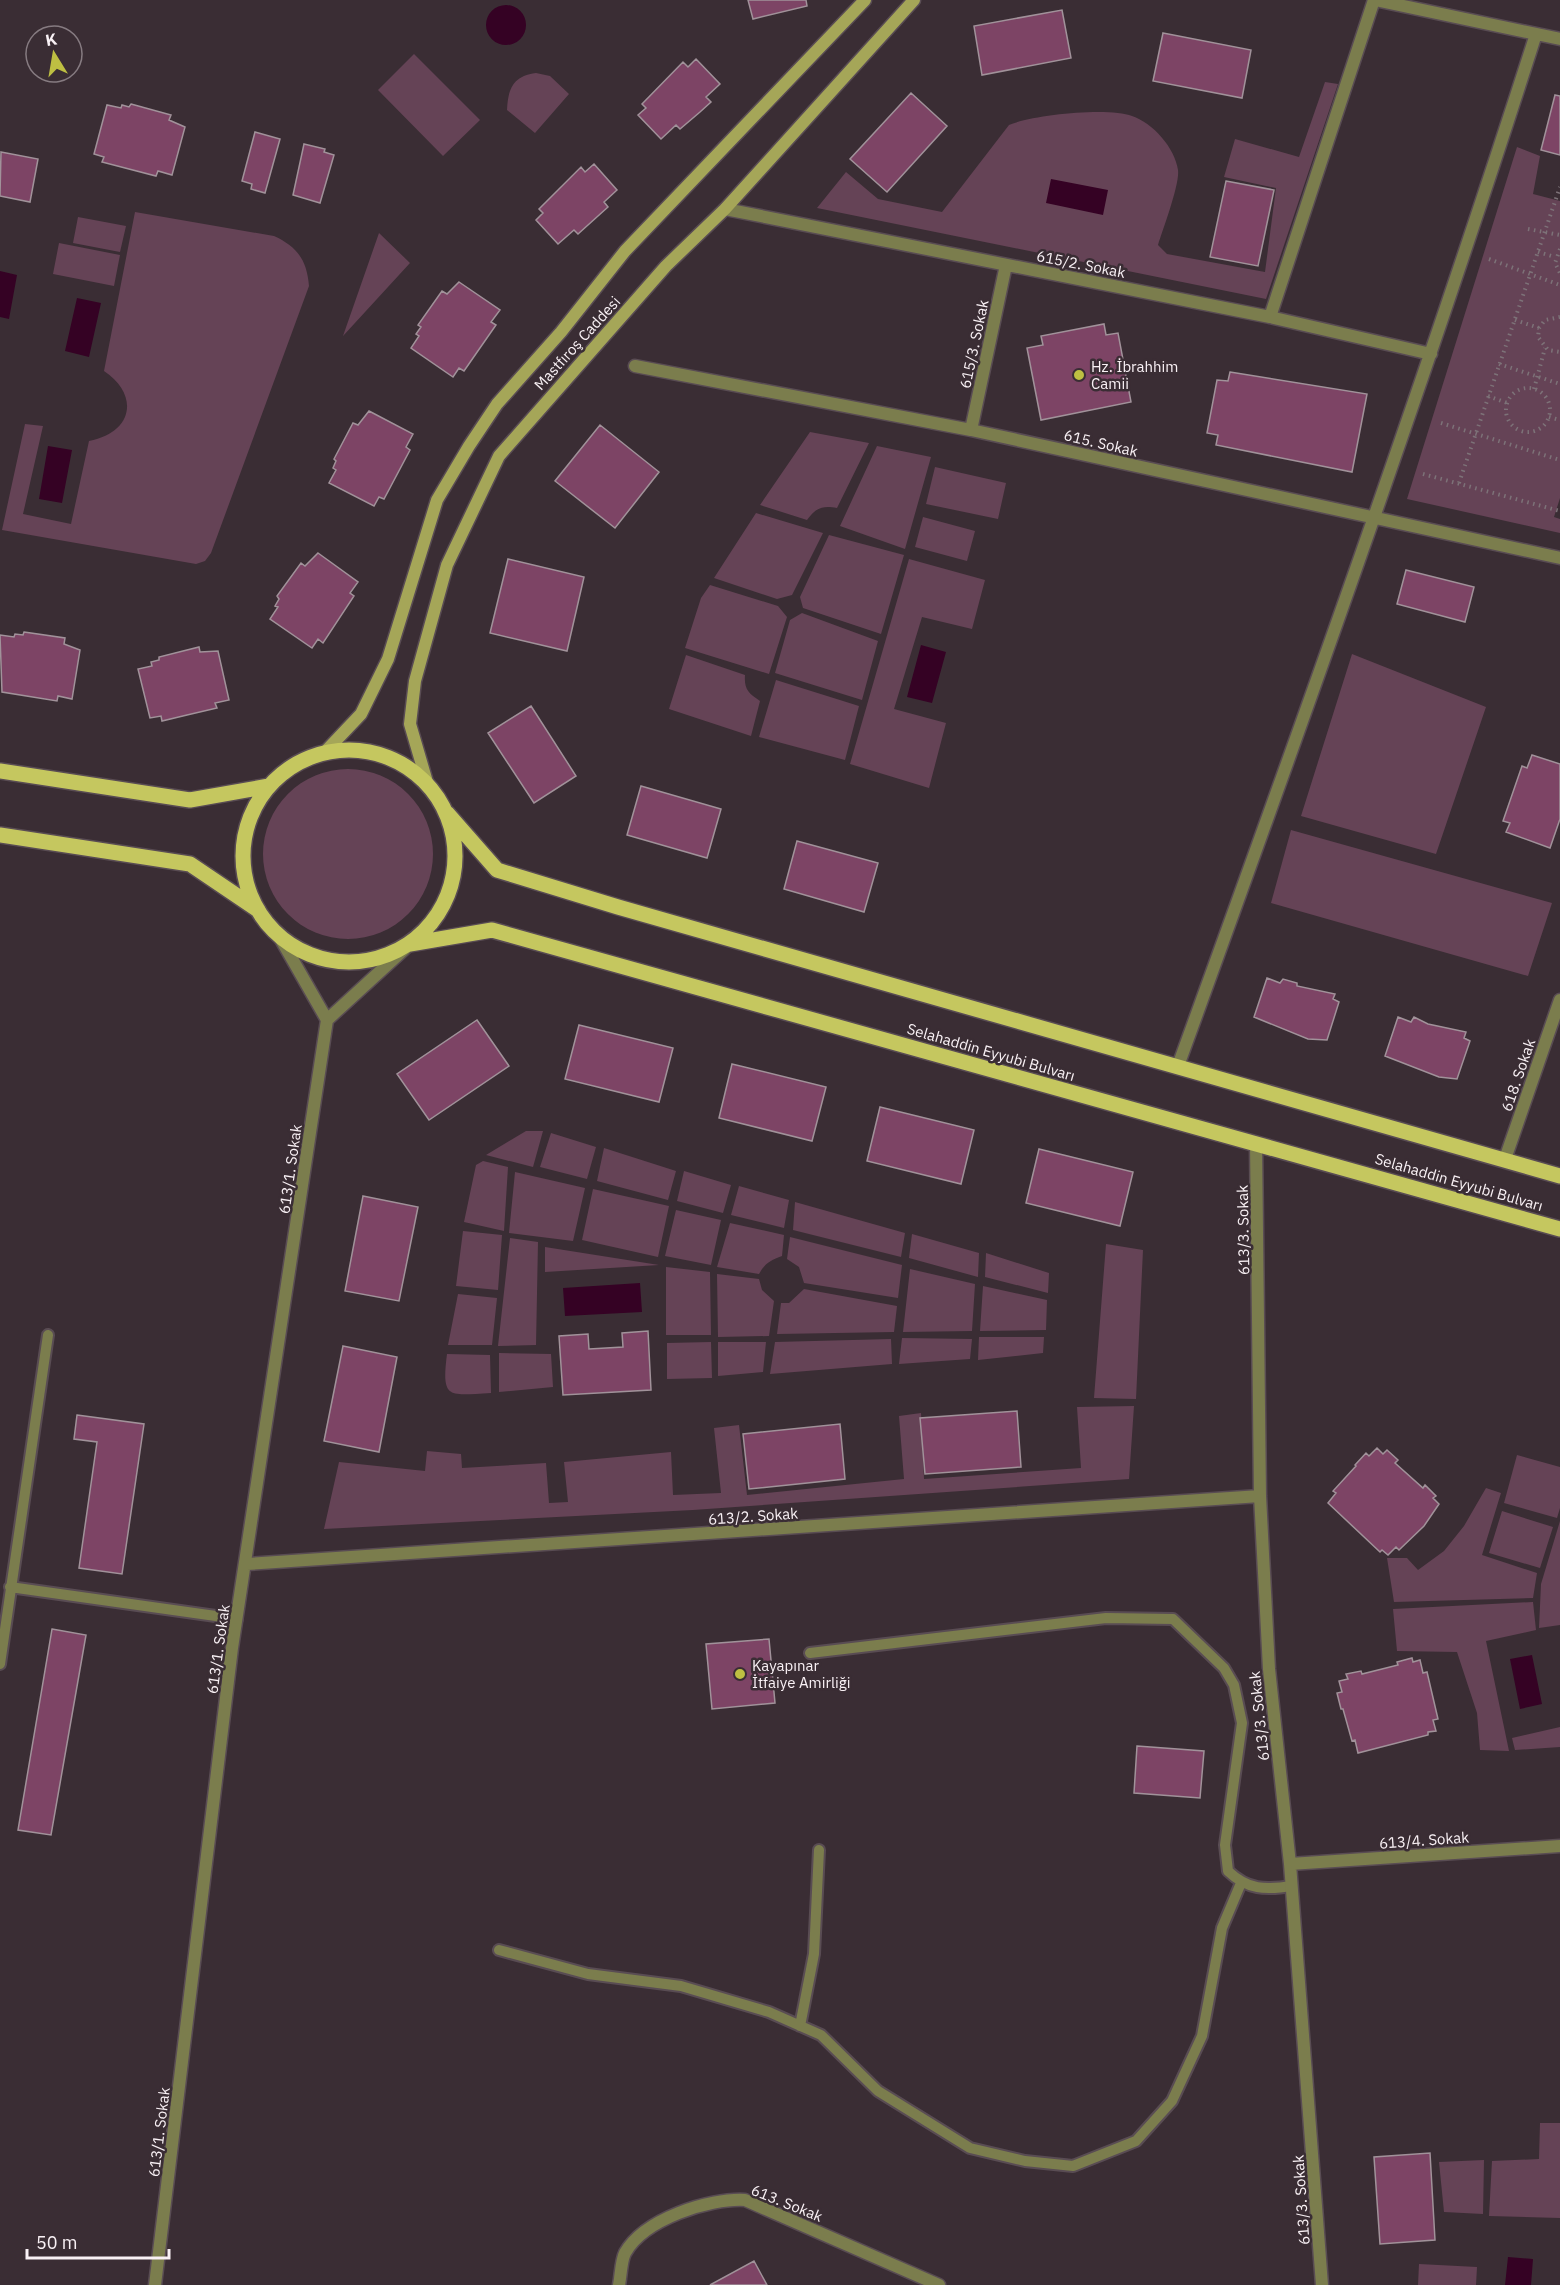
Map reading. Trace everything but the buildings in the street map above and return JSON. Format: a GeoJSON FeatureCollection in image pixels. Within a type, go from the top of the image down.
{"type":"FeatureCollection","features":[{"type":"Feature","properties":{"kind":"main road","name":"Mastfıroş Caddesi"},"geometry":{"type":"LineString","coordinates":[[325,752],[361,714],[388,659],[437,500],[468,446],[497,404],[561,332],[625,251],[865,0]]}},
{"type":"Feature","properties":{"kind":"main road","name":"Mastfıroş Caddesi"},"geometry":{"type":"LineString","coordinates":[[427,782],[410,724],[415,681],[447,565],[499,456],[666,266],[725,209],[914,0]]}},
{"type":"Feature","properties":{"kind":"main road"},"geometry":{"type":"LineString","coordinates":[[447,813],[456,848],[452,885],[436,918],[410,944],[376,959],[339,962],[307,954],[279,936],[258,910],[245,880],[243,847],[251,814],[269,786],[294,765],[325,752],[362,750],[397,760],[427,782],[447,813],[497,870],[1560,1176]]}},
{"type":"Feature","properties":{"kind":"main road"},"geometry":{"type":"LineString","coordinates":[[0,771],[190,800],[269,786]]}},
{"type":"Feature","properties":{"kind":"main road"},"geometry":{"type":"LineString","coordinates":[[0,835],[190,864],[258,910]]}},
{"type":"Feature","properties":{"kind":"main road","name":"Selahaddin Eyyubi Bulvarı"},"geometry":{"type":"LineString","coordinates":[[410,944],[492,930],[1560,1229]]}},
{"type":"Feature","properties":{"kind":"street"},"geometry":{"type":"LineString","coordinates":[[1270,317],[1374,0],[1560,39]]}},
{"type":"Feature","properties":{"kind":"street"},"geometry":{"type":"LineString","coordinates":[[1178,1066],[1374,519],[1536,34]]}},
{"type":"Feature","properties":{"kind":"street","name":"615/2. Sokak"},"geometry":{"type":"LineString","coordinates":[[725,209],[1270,317],[1431,354]]}},
{"type":"Feature","properties":{"kind":"street","name":"615/3. Sokak"},"geometry":{"type":"LineString","coordinates":[[971,430],[1006,265]]}},
{"type":"Feature","properties":{"kind":"street","name":"615. Sokak"},"geometry":{"type":"LineString","coordinates":[[635,366],[971,430],[1560,558]]}},
{"type":"Feature","properties":{"kind":"street"},"geometry":{"type":"LineString","coordinates":[[279,936],[327,1020],[410,944]]}},
{"type":"Feature","properties":{"kind":"street","name":"618. Sokak"},"geometry":{"type":"LineString","coordinates":[[1505,1160],[1560,999]]}},
{"type":"Feature","properties":{"kind":"street","name":"613/1. Sokak"},"geometry":{"type":"LineString","coordinates":[[155,2285],[237,1619],[327,1020]]}},
{"type":"Feature","properties":{"kind":"street","name":"613/3. Sokak"},"geometry":{"type":"LineString","coordinates":[[1256,1143],[1260,1496],[1269,1670],[1292,1886],[1322,2285]]}},
{"type":"Feature","properties":{"kind":"street","name":"613/2. Sokak"},"geometry":{"type":"LineString","coordinates":[[247,1564],[1079,1510],[1260,1496]]}},
{"type":"Feature","properties":{"kind":"street","name":"613/4. Sokak"},"geometry":{"type":"LineString","coordinates":[[1290,1864],[1560,1846]]}},
{"type":"Feature","properties":{"kind":"street","name":"613. Sokak"},"geometry":{"type":"LineString","coordinates":[[619,2285],[625,2254],[643,2231],[701,2205],[733,2199],[745,2200],[939,2285]]}},
{"type":"Feature","properties":{"kind":"lane"},"geometry":{"type":"LineString","coordinates":[[0,1664],[48,1335]]}},
{"type":"Feature","properties":{"kind":"lane"},"geometry":{"type":"LineString","coordinates":[[10,1587],[237,1619]]}},
{"type":"Feature","properties":{"kind":"lane"},"geometry":{"type":"LineString","coordinates":[[810,1653],[1106,1618],[1173,1619],[1224,1668],[1234,1685],[1242,1723],[1225,1845],[1228,1871],[1241,1884],[1264,1890],[1292,1886]]}},
{"type":"Feature","properties":{"kind":"lane"},"geometry":{"type":"LineString","coordinates":[[800,2026],[814,1954],[819,1850]]}},
{"type":"Feature","properties":{"kind":"lane"},"geometry":{"type":"LineString","coordinates":[[499,1950],[588,1974],[681,1986],[769,2012],[821,2035],[878,2091],[970,2148],[1025,2161],[1073,2166],[1136,2140],[1172,2101],[1202,2036],[1222,1928],[1241,1884]]}},
{"type":"Feature","properties":{"kind":"path"},"geometry":{"type":"LineString","coordinates":[[1459,483],[1560,187]]}},
{"type":"Feature","properties":{"kind":"path"},"geometry":{"type":"LineString","coordinates":[[1528,229],[1560,235]]}},
{"type":"Feature","properties":{"kind":"path"},"geometry":{"type":"LineString","coordinates":[[1560,249],[1555,257],[1560,273]]}},
{"type":"Feature","properties":{"kind":"path"},"geometry":{"type":"LineString","coordinates":[[1538,252],[1555,257]]}},
{"type":"Feature","properties":{"kind":"path"},"geometry":{"type":"LineString","coordinates":[[1489,259],[1560,285]]}},
{"type":"Feature","properties":{"kind":"path"},"geometry":{"type":"LineString","coordinates":[[1560,316],[1550,317],[1539,328],[1538,337],[1545,348],[1560,352]]}},
{"type":"Feature","properties":{"kind":"path"},"geometry":{"type":"LineString","coordinates":[[1515,320],[1539,328]]}},
{"type":"Feature","properties":{"kind":"path"},"geometry":{"type":"LineString","coordinates":[[1534,389],[1545,348]]}},
{"type":"Feature","properties":{"kind":"path"},"geometry":{"type":"LineString","coordinates":[[1499,364],[1560,384]]}},
{"type":"Feature","properties":{"kind":"path"},"geometry":{"type":"LineString","coordinates":[[1534,389],[1546,398],[1549,417],[1538,430],[1523,432],[1511,425],[1507,419],[1507,403],[1514,393],[1534,389]]}},
{"type":"Feature","properties":{"kind":"path"},"geometry":{"type":"LineString","coordinates":[[1488,396],[1507,403]]}},
{"type":"Feature","properties":{"kind":"path"},"geometry":{"type":"LineString","coordinates":[[1549,417],[1560,420]]}},
{"type":"Feature","properties":{"kind":"path"},"geometry":{"type":"LineString","coordinates":[[1442,423],[1560,460]]}},
{"type":"Feature","properties":{"kind":"path"},"geometry":{"type":"LineString","coordinates":[[1423,474],[1560,512]]}},
{"type":"Feature","properties":{"kind":"shaded area"},"geometry":{"type":"Polygon","coordinates":[[[506,5],[514,6],[520,11],[525,17],[525,33],[520,39],[514,44],[506,45],[498,44],[492,39],[487,33],[486,25],[487,17],[492,11],[498,6],[506,5]]]}},
{"type":"Feature","properties":{"kind":"shaded area"},"geometry":{"type":"Polygon","coordinates":[[[414,54],[480,120],[443,156],[378,90],[414,54]]]}},
{"type":"Feature","properties":{"kind":"shaded area"},"geometry":{"type":"Polygon","coordinates":[[[536,73],[550,76],[569,94],[535,133],[507,110],[513,85],[522,77],[536,73]]]}},
{"type":"Feature","properties":{"kind":"shaded area"},"geometry":{"type":"Polygon","coordinates":[[[1325,82],[1338,84],[1266,299],[817,208],[846,172],[878,199],[942,212],[1009,125],[1035,118],[1070,113],[1121,113],[1140,119],[1155,130],[1168,145],[1176,162],[1178,177],[1158,245],[1167,254],[1265,272],[1276,188],[1224,177],[1235,139],[1299,157],[1325,82]]]}},
{"type":"Feature","properties":{"kind":"shaded area"},"geometry":{"type":"Polygon","coordinates":[[[1517,147],[1540,156],[1533,194],[1560,201],[1560,498],[1554,517],[1560,519],[1560,533],[1407,499],[1517,147]]]}},
{"type":"Feature","properties":{"kind":"shaded area"},"geometry":{"type":"Polygon","coordinates":[[[1051,179],[1108,190],[1103,215],[1046,203],[1051,179]]]}},
{"type":"Feature","properties":{"kind":"shaded area"},"geometry":{"type":"Polygon","coordinates":[[[135,212],[274,236],[289,245],[300,256],[308,277],[309,286],[211,553],[205,561],[196,564],[2,530],[25,424],[43,426],[23,514],[71,524],[89,441],[104,437],[123,422],[127,402],[123,391],[104,371],[135,212]]]}},
{"type":"Feature","properties":{"kind":"shaded area"},"geometry":{"type":"Polygon","coordinates":[[[78,217],[126,226],[120,252],[73,243],[78,217]]]}},
{"type":"Feature","properties":{"kind":"shaded area"},"geometry":{"type":"Polygon","coordinates":[[[379,233],[410,263],[343,336],[379,233]]]}},
{"type":"Feature","properties":{"kind":"shaded area"},"geometry":{"type":"Polygon","coordinates":[[[59,243],[120,255],[114,286],[53,274],[59,243]]]}},
{"type":"Feature","properties":{"kind":"shaded area"},"geometry":{"type":"Polygon","coordinates":[[[0,271],[17,275],[9,319],[0,317],[0,271]]]}},
{"type":"Feature","properties":{"kind":"shaded area"},"geometry":{"type":"Polygon","coordinates":[[[77,298],[101,303],[89,357],[65,351],[77,298]]]}},
{"type":"Feature","properties":{"kind":"shaded area"},"geometry":{"type":"Polygon","coordinates":[[[810,432],[869,443],[837,508],[820,508],[807,520],[760,505],[810,432]]]}},
{"type":"Feature","properties":{"kind":"shaded area"},"geometry":{"type":"Polygon","coordinates":[[[48,446],[72,450],[62,503],[39,499],[48,446]]]}},
{"type":"Feature","properties":{"kind":"shaded area"},"geometry":{"type":"Polygon","coordinates":[[[877,446],[931,457],[905,549],[840,526],[877,446]]]}},
{"type":"Feature","properties":{"kind":"shaded area"},"geometry":{"type":"Polygon","coordinates":[[[935,467],[1006,483],[998,519],[926,504],[935,467]]]}},
{"type":"Feature","properties":{"kind":"shaded area"},"geometry":{"type":"Polygon","coordinates":[[[756,513],[823,533],[792,595],[777,599],[714,578],[756,513]]]}},
{"type":"Feature","properties":{"kind":"shaded area"},"geometry":{"type":"Polygon","coordinates":[[[923,517],[975,531],[967,561],[915,547],[923,517]]]}},
{"type":"Feature","properties":{"kind":"shaded area"},"geometry":{"type":"Polygon","coordinates":[[[829,535],[904,555],[881,634],[803,608],[800,597],[829,535]]]}},
{"type":"Feature","properties":{"kind":"shaded area"},"geometry":{"type":"Polygon","coordinates":[[[909,559],[985,580],[972,629],[922,617],[894,709],[946,723],[929,788],[850,764],[909,559]]]}},
{"type":"Feature","properties":{"kind":"shaded area"},"geometry":{"type":"Polygon","coordinates":[[[710,585],[778,606],[787,617],[769,674],[685,648],[701,598],[710,585]]]}},
{"type":"Feature","properties":{"kind":"shaded area"},"geometry":{"type":"Polygon","coordinates":[[[802,613],[878,641],[862,700],[775,673],[790,620],[802,613]]]}},
{"type":"Feature","properties":{"kind":"shaded area"},"geometry":{"type":"Polygon","coordinates":[[[921,645],[946,652],[932,703],[907,697],[921,645]]]}},
{"type":"Feature","properties":{"kind":"shaded area"},"geometry":{"type":"Polygon","coordinates":[[[1352,654],[1486,707],[1436,854],[1301,816],[1352,654]]]}},
{"type":"Feature","properties":{"kind":"shaded area"},"geometry":{"type":"Polygon","coordinates":[[[686,655],[745,675],[748,690],[760,701],[751,736],[669,709],[686,655]]]}},
{"type":"Feature","properties":{"kind":"shaded area"},"geometry":{"type":"Polygon","coordinates":[[[776,680],[859,706],[845,760],[759,737],[776,680]]]}},
{"type":"Feature","properties":{"kind":"shaded area"},"geometry":{"type":"Polygon","coordinates":[[[348,769],[380,776],[395,783],[408,794],[419,807],[426,822],[433,854],[426,886],[419,901],[408,914],[395,925],[380,932],[348,939],[316,932],[301,925],[288,914],[277,901],[270,886],[263,854],[270,822],[277,807],[288,794],[301,783],[316,776],[348,769]]]}},
{"type":"Feature","properties":{"kind":"shaded area"},"geometry":{"type":"Polygon","coordinates":[[[1291,830],[1552,903],[1528,976],[1271,903],[1291,830]]]}},
{"type":"Feature","properties":{"kind":"shaded area"},"geometry":{"type":"Polygon","coordinates":[[[526,1131],[543,1131],[533,1167],[486,1155],[526,1131]]]}},
{"type":"Feature","properties":{"kind":"shaded area"},"geometry":{"type":"Polygon","coordinates":[[[551,1133],[596,1147],[587,1179],[540,1167],[551,1133]]]}},
{"type":"Feature","properties":{"kind":"shaded area"},"geometry":{"type":"Polygon","coordinates":[[[604,1148],[676,1171],[668,1200],[597,1181],[604,1148]]]}},
{"type":"Feature","properties":{"kind":"shaded area"},"geometry":{"type":"Polygon","coordinates":[[[483,1161],[508,1167],[504,1231],[464,1222],[476,1165],[483,1161]]]}},
{"type":"Feature","properties":{"kind":"shaded area"},"geometry":{"type":"Polygon","coordinates":[[[684,1171],[731,1185],[723,1213],[677,1201],[684,1171]]]}},
{"type":"Feature","properties":{"kind":"shaded area"},"geometry":{"type":"Polygon","coordinates":[[[515,1172],[585,1188],[573,1241],[509,1233],[515,1172]]]}},
{"type":"Feature","properties":{"kind":"shaded area"},"geometry":{"type":"Polygon","coordinates":[[[739,1186],[789,1200],[784,1228],[731,1215],[739,1186]]]}},
{"type":"Feature","properties":{"kind":"shaded area"},"geometry":{"type":"Polygon","coordinates":[[[593,1189],[669,1206],[658,1257],[582,1240],[593,1189]]]}},
{"type":"Feature","properties":{"kind":"shaded area"},"geometry":{"type":"Polygon","coordinates":[[[795,1202],[905,1233],[901,1257],[793,1230],[795,1202]]]}},
{"type":"Feature","properties":{"kind":"shaded area"},"geometry":{"type":"Polygon","coordinates":[[[676,1210],[721,1220],[711,1265],[665,1256],[676,1210]]]}},
{"type":"Feature","properties":{"kind":"shaded area"},"geometry":{"type":"Polygon","coordinates":[[[730,1223],[784,1235],[782,1256],[769,1262],[759,1274],[717,1267],[730,1223]]]}},
{"type":"Feature","properties":{"kind":"shaded area"},"geometry":{"type":"Polygon","coordinates":[[[463,1231],[502,1235],[498,1290],[456,1286],[463,1231]]]}},
{"type":"Feature","properties":{"kind":"shaded area"},"geometry":{"type":"Polygon","coordinates":[[[912,1234],[979,1253],[978,1277],[909,1258],[912,1234]]]}},
{"type":"Feature","properties":{"kind":"shaded area"},"geometry":{"type":"Polygon","coordinates":[[[790,1237],[902,1265],[898,1298],[804,1283],[799,1267],[787,1259],[790,1237]]]}},
{"type":"Feature","properties":{"kind":"shaded area"},"geometry":{"type":"Polygon","coordinates":[[[510,1238],[538,1242],[536,1345],[498,1346],[510,1238]]]}},
{"type":"Feature","properties":{"kind":"shaded area"},"geometry":{"type":"Polygon","coordinates":[[[1106,1244],[1143,1250],[1136,1399],[1094,1398],[1106,1244]]]}},
{"type":"Feature","properties":{"kind":"shaded area"},"geometry":{"type":"Polygon","coordinates":[[[545,1247],[659,1265],[545,1272],[545,1247]]]}},
{"type":"Feature","properties":{"kind":"shaded area"},"geometry":{"type":"Polygon","coordinates":[[[986,1253],[1049,1273],[1048,1293],[985,1277],[986,1253]]]}},
{"type":"Feature","properties":{"kind":"shaded area"},"geometry":{"type":"Polygon","coordinates":[[[666,1267],[710,1272],[711,1335],[666,1335],[666,1267]]]}},
{"type":"Feature","properties":{"kind":"shaded area"},"geometry":{"type":"Polygon","coordinates":[[[910,1269],[975,1284],[972,1331],[903,1332],[910,1269]]]}},
{"type":"Feature","properties":{"kind":"shaded area"},"geometry":{"type":"Polygon","coordinates":[[[717,1274],[759,1279],[762,1290],[774,1301],[769,1336],[718,1337],[717,1274]]]}},
{"type":"Feature","properties":{"kind":"shaded area"},"geometry":{"type":"Polygon","coordinates":[[[640,1283],[642,1312],[565,1316],[563,1288],[640,1283]]]}},
{"type":"Feature","properties":{"kind":"shaded area"},"geometry":{"type":"Polygon","coordinates":[[[983,1286],[1047,1300],[1046,1330],[980,1331],[983,1286]]]}},
{"type":"Feature","properties":{"kind":"shaded area"},"geometry":{"type":"Polygon","coordinates":[[[804,1289],[897,1306],[894,1332],[777,1334],[781,1303],[789,1303],[804,1289]]]}},
{"type":"Feature","properties":{"kind":"shaded area"},"geometry":{"type":"Polygon","coordinates":[[[458,1294],[497,1298],[492,1345],[448,1345],[458,1294]]]}},
{"type":"Feature","properties":{"kind":"shaded area"},"geometry":{"type":"Polygon","coordinates":[[[979,1337],[1044,1337],[1043,1353],[978,1360],[979,1337]]]}},
{"type":"Feature","properties":{"kind":"shaded area"},"geometry":{"type":"Polygon","coordinates":[[[902,1338],[972,1339],[970,1359],[899,1364],[902,1338]]]}},
{"type":"Feature","properties":{"kind":"shaded area"},"geometry":{"type":"Polygon","coordinates":[[[891,1339],[892,1364],[770,1374],[775,1342],[891,1339]]]}},
{"type":"Feature","properties":{"kind":"shaded area"},"geometry":{"type":"Polygon","coordinates":[[[711,1342],[712,1378],[667,1379],[667,1343],[711,1342]]]}},
{"type":"Feature","properties":{"kind":"shaded area"},"geometry":{"type":"Polygon","coordinates":[[[718,1342],[766,1342],[763,1372],[718,1376],[718,1342]]]}},
{"type":"Feature","properties":{"kind":"shaded area"},"geometry":{"type":"Polygon","coordinates":[[[499,1353],[551,1354],[553,1387],[499,1392],[499,1353]]]}},
{"type":"Feature","properties":{"kind":"shaded area"},"geometry":{"type":"Polygon","coordinates":[[[447,1354],[490,1355],[491,1393],[457,1394],[451,1392],[445,1380],[447,1354]]]}},
{"type":"Feature","properties":{"kind":"shaded area"},"geometry":{"type":"Polygon","coordinates":[[[1134,1406],[1129,1479],[693,1510],[324,1529],[339,1462],[425,1471],[427,1451],[461,1454],[462,1468],[546,1463],[549,1503],[568,1502],[564,1462],[671,1452],[673,1495],[721,1493],[714,1428],[739,1425],[747,1495],[904,1479],[899,1416],[921,1413],[924,1479],[1081,1468],[1077,1407],[1134,1406]]]}},
{"type":"Feature","properties":{"kind":"shaded area"},"geometry":{"type":"Polygon","coordinates":[[[1517,1455],[1560,1467],[1560,1508],[1557,1518],[1504,1503],[1517,1455]]]}},
{"type":"Feature","properties":{"kind":"shaded area"},"geometry":{"type":"Polygon","coordinates":[[[1486,1488],[1501,1493],[1482,1555],[1537,1573],[1533,1598],[1394,1602],[1387,1558],[1407,1558],[1418,1570],[1444,1551],[1464,1526],[1486,1488]]]}},
{"type":"Feature","properties":{"kind":"shaded area"},"geometry":{"type":"Polygon","coordinates":[[[1502,1511],[1553,1527],[1540,1568],[1489,1553],[1502,1511]]]}},
{"type":"Feature","properties":{"kind":"shaded area"},"geometry":{"type":"Polygon","coordinates":[[[1560,1521],[1560,1625],[1539,1628],[1541,1584],[1560,1521]]]}},
{"type":"Feature","properties":{"kind":"shaded area"},"geometry":{"type":"Polygon","coordinates":[[[1533,1602],[1536,1630],[1486,1641],[1509,1751],[1480,1750],[1477,1713],[1457,1652],[1397,1651],[1393,1609],[1533,1602]]]}},
{"type":"Feature","properties":{"kind":"shaded area"},"geometry":{"type":"Polygon","coordinates":[[[1532,1655],[1542,1704],[1520,1709],[1510,1659],[1532,1655]]]}},
{"type":"Feature","properties":{"kind":"shaded area"},"geometry":{"type":"Polygon","coordinates":[[[1560,1727],[1560,1747],[1515,1750],[1512,1738],[1560,1727]]]}},
{"type":"Feature","properties":{"kind":"shaded area"},"geometry":{"type":"Polygon","coordinates":[[[1540,2123],[1560,2123],[1560,2218],[1489,2216],[1492,2161],[1539,2159],[1540,2123]]]}},
{"type":"Feature","properties":{"kind":"shaded area"},"geometry":{"type":"Polygon","coordinates":[[[1484,2160],[1483,2214],[1444,2212],[1439,2162],[1484,2160]]]}},
{"type":"Feature","properties":{"kind":"shaded area"},"geometry":{"type":"Polygon","coordinates":[[[1508,2257],[1533,2259],[1531,2285],[1505,2285],[1508,2257]]]}},
{"type":"Feature","properties":{"kind":"shaded area"},"geometry":{"type":"Polygon","coordinates":[[[1419,2264],[1477,2267],[1476,2285],[1418,2285],[1419,2264]]]}},
{"type":"Feature","properties":{"kind":"place","name":"Hz. İbrahhim Camii"},"geometry":{"type":"Point","coordinates":[1079,375]}},
{"type":"Feature","properties":{"kind":"place","name":"Kayapınar İtfaiye Amirliği"},"geometry":{"type":"Point","coordinates":[740,1674]}}]}
